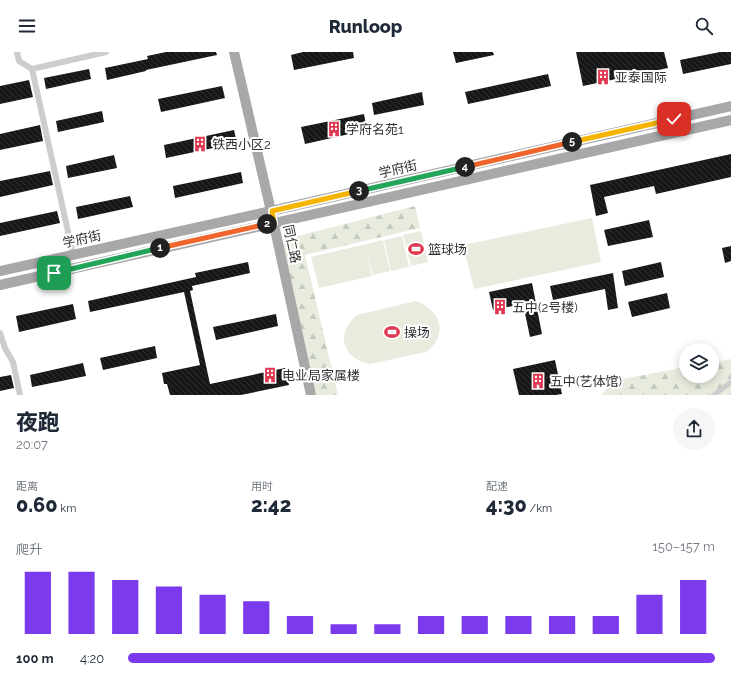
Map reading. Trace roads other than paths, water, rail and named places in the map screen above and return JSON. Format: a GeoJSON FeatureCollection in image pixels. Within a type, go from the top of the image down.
{"type":"FeatureCollection","features":[{"type":"Feature","properties":{"kind":"main road","name":"同仁路"},"geometry":{"type":"LineString","coordinates":[[230,52],[269,211]]}},
{"type":"Feature","properties":{"kind":"main road","name":"同仁路"},"geometry":{"type":"LineString","coordinates":[[234,52],[269,211],[306,395]]}},
{"type":"Feature","properties":{"kind":"main road","name":"学府街"},"geometry":{"type":"LineString","coordinates":[[0,271],[731,106]]}},
{"type":"Feature","properties":{"kind":"main road","name":"学府街"},"geometry":{"type":"LineString","coordinates":[[0,285],[731,120]]}},
{"type":"Feature","properties":{"kind":"main road","name":"同仁路"},"geometry":{"type":"LineString","coordinates":[[271,223],[311,395]]}},
{"type":"Feature","properties":{"kind":"street"},"geometry":{"type":"LineString","coordinates":[[17,52],[19,61],[32,68],[106,52]]}},
{"type":"Feature","properties":{"kind":"street"},"geometry":{"type":"LineString","coordinates":[[32,68],[73,254]]}},
{"type":"Feature","properties":{"kind":"street"},"geometry":{"type":"LineString","coordinates":[[0,333],[5,348],[13,362],[20,395]]}},
{"type":"Feature","properties":{"kind":"street"},"geometry":{"type":"LineString","coordinates":[[714,395],[731,382]]}},
{"type":"Feature","properties":{"kind":"place","name":"亚泰国际"},"geometry":{"type":"Point","coordinates":[603,77]}},
{"type":"Feature","properties":{"kind":"place","name":"学府名苑1"},"geometry":{"type":"Point","coordinates":[334,129]}},
{"type":"Feature","properties":{"kind":"place","name":"铁西小区2"},"geometry":{"type":"Point","coordinates":[200,144]}},
{"type":"Feature","properties":{"kind":"place","name":"篮球场"},"geometry":{"type":"Point","coordinates":[416,249]}},
{"type":"Feature","properties":{"kind":"place","name":"五中(2号楼)"},"geometry":{"type":"Point","coordinates":[500,307]}},
{"type":"Feature","properties":{"kind":"place","name":"操场"},"geometry":{"type":"Point","coordinates":[392,332]}},
{"type":"Feature","properties":{"kind":"place","name":"电业局家属楼"},"geometry":{"type":"Point","coordinates":[270,375]}},
{"type":"Feature","properties":{"kind":"place","name":"五中(艺体馆)"},"geometry":{"type":"Point","coordinates":[538,381]}}]}
